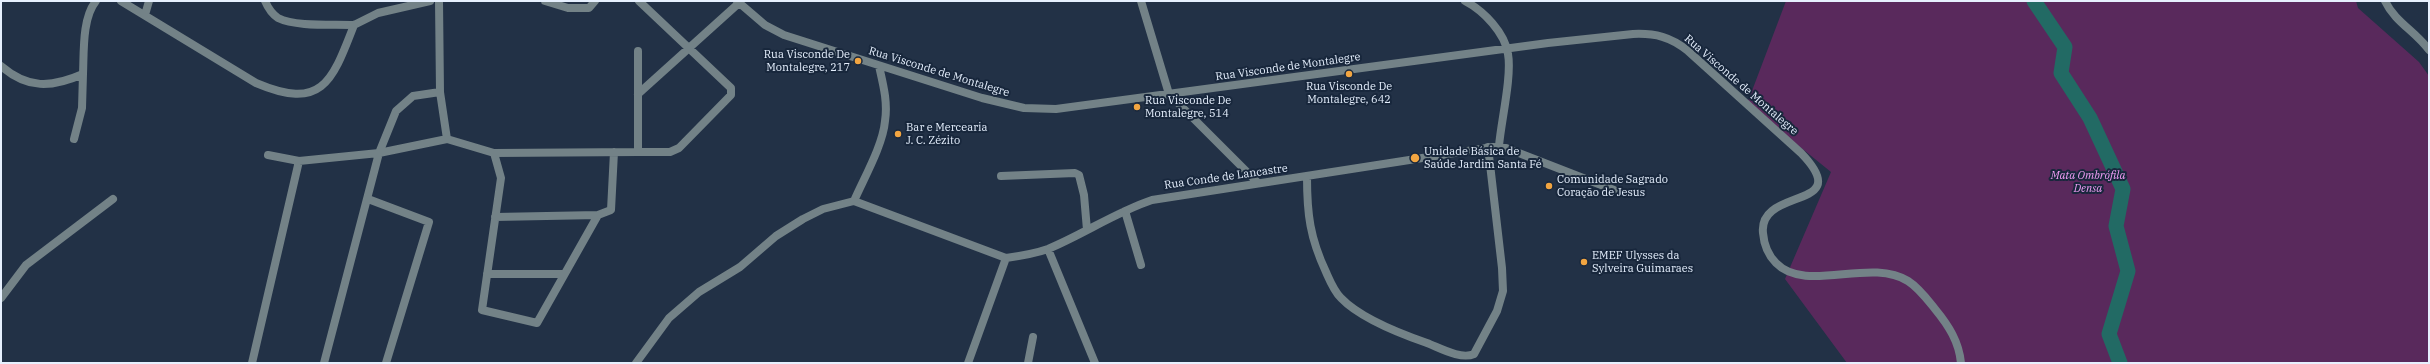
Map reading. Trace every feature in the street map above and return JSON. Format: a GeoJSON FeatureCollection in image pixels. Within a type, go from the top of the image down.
{"type":"FeatureCollection","features":[{"type":"Feature","properties":{"kind":"street"},"geometry":{"type":"LineString","coordinates":[[74,139],[82,108],[83,74],[88,18],[96,1]]}},
{"type":"Feature","properties":{"kind":"street"},"geometry":{"type":"LineString","coordinates":[[121,1],[256,83],[279,93],[308,93],[321,87],[334,72],[354,25]]}},
{"type":"Feature","properties":{"kind":"street"},"geometry":{"type":"LineString","coordinates":[[145,15],[149,1]]}},
{"type":"Feature","properties":{"kind":"street"},"geometry":{"type":"LineString","coordinates":[[265,1],[269,9],[277,17],[288,22],[354,25],[378,14],[430,1]]}},
{"type":"Feature","properties":{"kind":"street"},"geometry":{"type":"LineString","coordinates":[[439,1],[440,92],[447,140]]}},
{"type":"Feature","properties":{"kind":"street"},"geometry":{"type":"LineString","coordinates":[[545,1],[578,8],[589,8],[595,1]]}},
{"type":"Feature","properties":{"kind":"street"},"geometry":{"type":"LineString","coordinates":[[268,155],[299,161],[379,153],[447,140],[494,153],[670,152],[679,148],[732,95],[731,88],[639,1]]}},
{"type":"Feature","properties":{"kind":"street"},"geometry":{"type":"LineString","coordinates":[[1141,1],[1169,94],[1257,182]]}},
{"type":"Feature","properties":{"kind":"street"},"geometry":{"type":"LineString","coordinates":[[1465,1],[1483,14],[1494,26],[1503,38],[1507,49],[1509,67],[1499,146]]}},
{"type":"Feature","properties":{"kind":"street"},"geometry":{"type":"LineString","coordinates":[[2385,1],[2394,17],[2420,38],[2429,50]]}},
{"type":"Feature","properties":{"kind":"street"},"geometry":{"type":"LineString","coordinates":[[638,94],[738,2]]}},
{"type":"Feature","properties":{"kind":"street","name":"Rua Visconde de Montalegre"},"geometry":{"type":"LineString","coordinates":[[738,2],[772,30],[879,66],[982,98],[1038,110],[1056,109],[1507,49],[1633,34],[1668,38],[1688,51],[1801,153],[1814,167],[1818,181],[1817,188],[1813,192],[1801,199],[1774,207],[1765,216],[1763,223],[1763,241],[1772,258],[1781,268],[1793,274],[1807,276],[1867,272],[1890,274],[1908,282],[1929,301],[1946,324],[1957,343],[1961,363]]}},
{"type":"Feature","properties":{"kind":"street"},"geometry":{"type":"LineString","coordinates":[[638,51],[638,152]]}},
{"type":"Feature","properties":{"kind":"street"},"geometry":{"type":"LineString","coordinates":[[1,66],[31,84],[54,84],[83,74]]}},
{"type":"Feature","properties":{"kind":"street"},"geometry":{"type":"LineString","coordinates":[[636,363],[669,318],[690,299],[740,267],[776,236],[803,219],[823,209],[854,201],[880,141],[886,121],[885,98],[879,66]]}},
{"type":"Feature","properties":{"kind":"street"},"geometry":{"type":"LineString","coordinates":[[324,363],[379,153],[396,111],[414,96],[440,92]]}},
{"type":"Feature","properties":{"kind":"street","name":"Rua Conde de Lancastre"},"geometry":{"type":"LineString","coordinates":[[854,201],[1006,258],[1028,255],[1048,249],[1125,211],[1152,200],[1257,182],[1307,177],[1488,147],[1499,146],[1614,190]]}},
{"type":"Feature","properties":{"kind":"street"},"geometry":{"type":"LineString","coordinates":[[1307,177],[1308,216],[1311,234],[1329,279],[1341,298],[1357,310],[1390,328],[1442,349],[1469,356],[1474,354],[1490,325],[1503,291],[1502,268],[1488,147]]}},
{"type":"Feature","properties":{"kind":"street"},"geometry":{"type":"LineString","coordinates":[[495,217],[598,214],[611,210],[614,152]]}},
{"type":"Feature","properties":{"kind":"street"},"geometry":{"type":"LineString","coordinates":[[494,153],[501,178],[482,310],[537,323],[598,214]]}},
{"type":"Feature","properties":{"kind":"street"},"geometry":{"type":"LineString","coordinates":[[252,363],[299,161]]}},
{"type":"Feature","properties":{"kind":"street"},"geometry":{"type":"LineString","coordinates":[[1000,176],[1075,173],[1079,175],[1084,195],[1087,230]]}},
{"type":"Feature","properties":{"kind":"street"},"geometry":{"type":"LineString","coordinates":[[1,298],[26,264],[113,199]]}},
{"type":"Feature","properties":{"kind":"street"},"geometry":{"type":"LineString","coordinates":[[368,199],[429,222],[386,363]]}},
{"type":"Feature","properties":{"kind":"street"},"geometry":{"type":"LineString","coordinates":[[1125,211],[1141,265]]}},
{"type":"Feature","properties":{"kind":"street"},"geometry":{"type":"LineString","coordinates":[[1048,249],[1095,363]]}},
{"type":"Feature","properties":{"kind":"street"},"geometry":{"type":"LineString","coordinates":[[968,363],[1006,258]]}},
{"type":"Feature","properties":{"kind":"street"},"geometry":{"type":"LineString","coordinates":[[487,274],[564,274]]}},
{"type":"Feature","properties":{"kind":"street"},"geometry":{"type":"LineString","coordinates":[[1028,363],[1033,337]]}},
{"type":"Feature","properties":{"kind":"green space","name":"Mata Ombrófila Densa"},"geometry":{"type":"Polygon","coordinates":[[[1786,1],[2356,1],[2358,8],[2419,62],[2429,76],[2429,363],[1847,363],[1785,279],[1831,172],[1747,104],[1786,1]]]}},
{"type":"Feature","properties":{"kind":"waterway"},"geometry":{"type":"LineString","coordinates":[[2034,1],[2065,47],[2061,73],[2090,118],[2123,189],[2116,226],[2128,271],[2109,334],[2120,363]]}},
{"type":"Feature","properties":{"kind":"place","name":"Rua Visconde De Montalegre, 217"},"geometry":{"type":"Point","coordinates":[858,61]}},
{"type":"Feature","properties":{"kind":"place","name":"Rua Visconde De Montalegre, 642"},"geometry":{"type":"Point","coordinates":[1349,74]}},
{"type":"Feature","properties":{"kind":"place","name":"Rua Visconde De Montalegre, 514"},"geometry":{"type":"Point","coordinates":[1137,107]}},
{"type":"Feature","properties":{"kind":"place","name":"Bar e Mercearia J. C. Zézito"},"geometry":{"type":"Point","coordinates":[898,134]}},
{"type":"Feature","properties":{"kind":"place","name":"Unidade Básica de Saúde Jardim Santa Fé"},"geometry":{"type":"Point","coordinates":[1415,158]}},
{"type":"Feature","properties":{"kind":"place","name":"Comunidade Sagrado Coração de Jesus"},"geometry":{"type":"Point","coordinates":[1549,186]}},
{"type":"Feature","properties":{"kind":"place","name":"EMEF Ulysses da Sylveira Guimaraes"},"geometry":{"type":"Point","coordinates":[1584,262]}}]}
